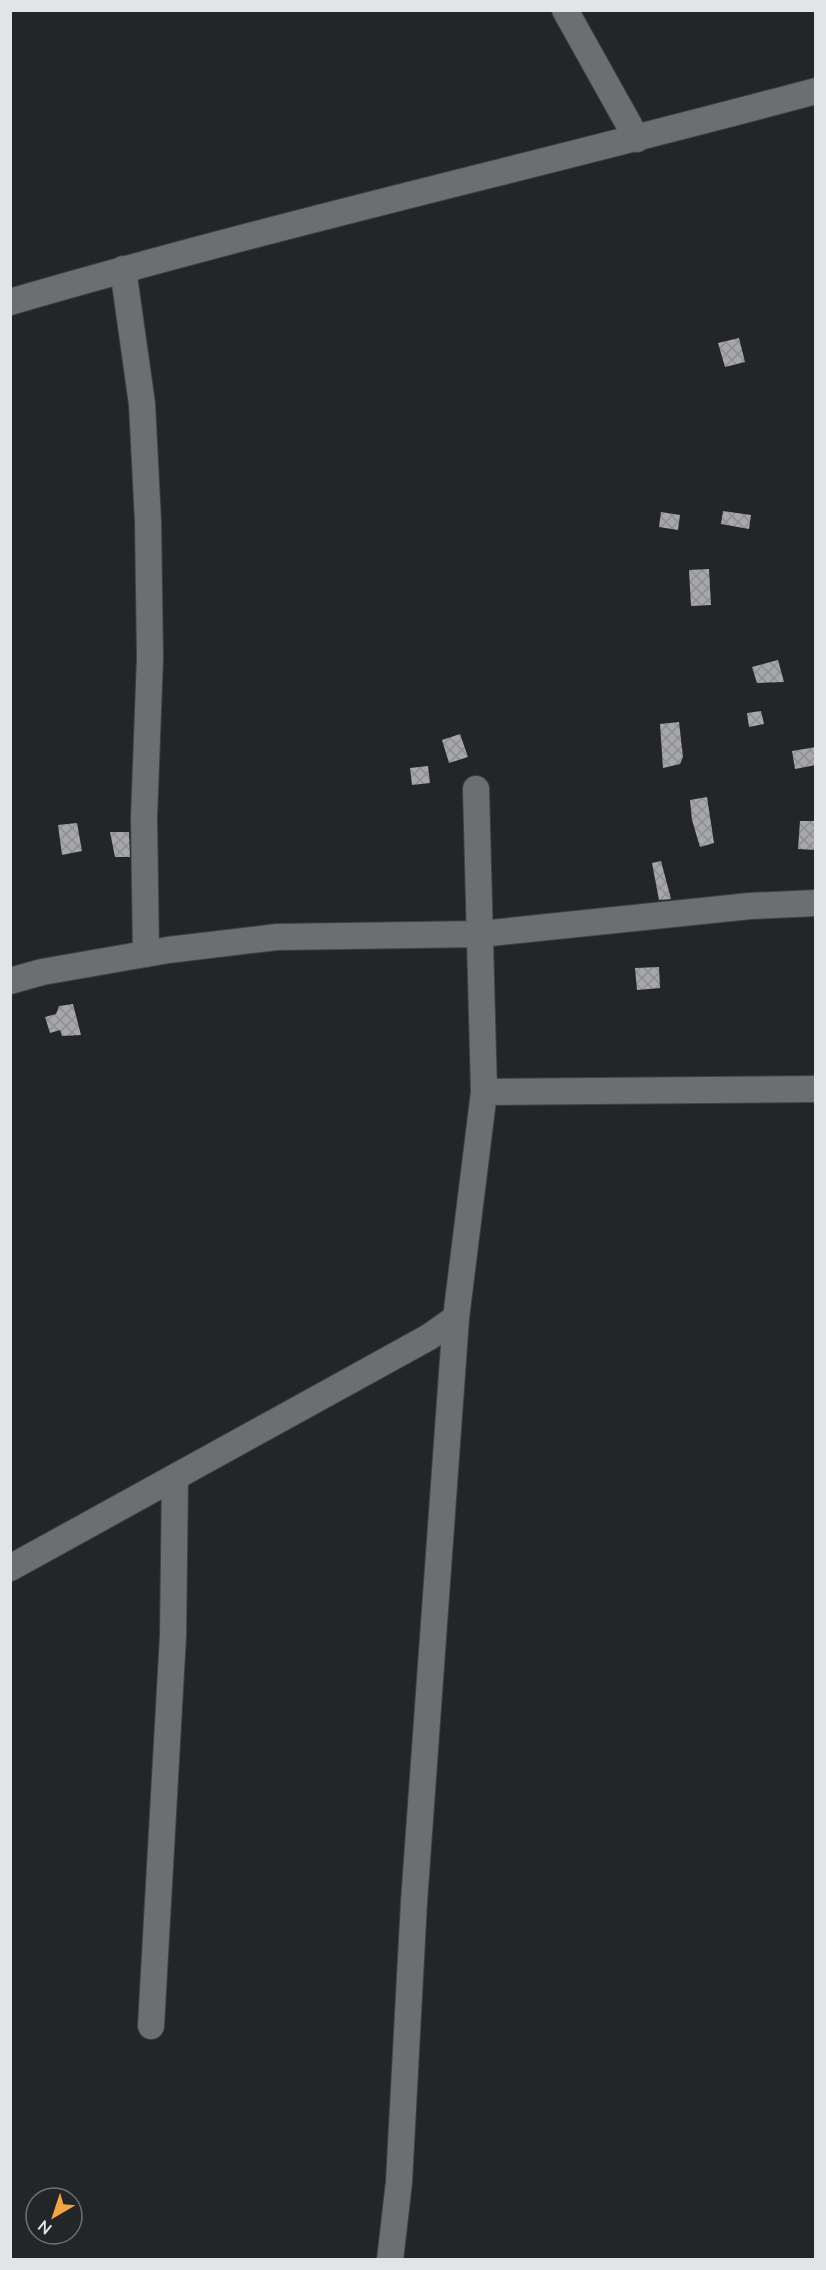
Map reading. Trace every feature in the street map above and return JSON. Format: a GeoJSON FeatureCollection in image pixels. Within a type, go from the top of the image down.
{"type":"FeatureCollection","features":[{"type":"Feature","properties":{"kind":"street"},"geometry":{"type":"LineString","coordinates":[[565,10],[637,139]]}},
{"type":"Feature","properties":{"kind":"street"},"geometry":{"type":"LineString","coordinates":[[10,302],[123,269],[637,139],[816,91]]}},
{"type":"Feature","properties":{"kind":"street"},"geometry":{"type":"LineString","coordinates":[[123,269],[142,404],[148,521],[150,658],[144,818],[146,954]]}},
{"type":"Feature","properties":{"kind":"street"},"geometry":{"type":"LineString","coordinates":[[390,2259],[399,2182],[414,1902],[456,1318],[484,1092],[476,789]]}},
{"type":"Feature","properties":{"kind":"street"},"geometry":{"type":"LineString","coordinates":[[10,981],[42,972],[146,954],[277,937],[481,934],[750,906],[816,903]]}},
{"type":"Feature","properties":{"kind":"street"},"geometry":{"type":"LineString","coordinates":[[484,1092],[816,1089]]}},
{"type":"Feature","properties":{"kind":"street"},"geometry":{"type":"LineString","coordinates":[[10,1568],[429,1337],[456,1318]]}},
{"type":"Feature","properties":{"kind":"street"},"geometry":{"type":"LineString","coordinates":[[151,2026],[173,1636],[175,1478]]}},
{"type":"Feature","properties":{"kind":"building"},"geometry":{"type":"Polygon","coordinates":[[[739,338],[745,362],[725,367],[718,343],[739,338]]]}},
{"type":"Feature","properties":{"kind":"building"},"geometry":{"type":"Polygon","coordinates":[[[723,511],[751,515],[749,529],[721,524],[723,511]]]}},
{"type":"Feature","properties":{"kind":"building"},"geometry":{"type":"Polygon","coordinates":[[[661,512],[680,515],[678,530],[659,527],[661,512]]]}},
{"type":"Feature","properties":{"kind":"building"},"geometry":{"type":"Polygon","coordinates":[[[709,569],[711,605],[691,606],[689,570],[709,569]]]}},
{"type":"Feature","properties":{"kind":"building"},"geometry":{"type":"Polygon","coordinates":[[[778,660],[784,682],[757,683],[752,667],[778,660]]]}},
{"type":"Feature","properties":{"kind":"building"},"geometry":{"type":"Polygon","coordinates":[[[761,711],[764,724],[749,727],[747,713],[761,711]]]}},
{"type":"Feature","properties":{"kind":"building"},"geometry":{"type":"Polygon","coordinates":[[[679,722],[683,757],[680,764],[663,768],[660,724],[679,722]]]}},
{"type":"Feature","properties":{"kind":"building"},"geometry":{"type":"Polygon","coordinates":[[[460,734],[468,757],[449,763],[442,740],[460,734]]]}},
{"type":"Feature","properties":{"kind":"building"},"geometry":{"type":"Polygon","coordinates":[[[816,747],[816,765],[795,769],[792,751],[816,747]]]}},
{"type":"Feature","properties":{"kind":"building"},"geometry":{"type":"Polygon","coordinates":[[[428,766],[430,783],[412,785],[410,768],[428,766]]]}},
{"type":"Feature","properties":{"kind":"building"},"geometry":{"type":"Polygon","coordinates":[[[707,797],[714,843],[700,847],[692,820],[690,800],[707,797]]]}},
{"type":"Feature","properties":{"kind":"building"},"geometry":{"type":"Polygon","coordinates":[[[800,821],[816,821],[816,850],[798,849],[800,821]]]}},
{"type":"Feature","properties":{"kind":"building"},"geometry":{"type":"Polygon","coordinates":[[[77,823],[82,851],[62,855],[58,825],[77,823]]]}},
{"type":"Feature","properties":{"kind":"building"},"geometry":{"type":"Polygon","coordinates":[[[110,832],[129,832],[130,857],[115,857],[110,832]]]}},
{"type":"Feature","properties":{"kind":"building"},"geometry":{"type":"Polygon","coordinates":[[[661,861],[671,899],[659,900],[652,863],[661,861]]]}},
{"type":"Feature","properties":{"kind":"building"},"geometry":{"type":"Polygon","coordinates":[[[659,967],[660,988],[637,990],[635,968],[659,967]]]}},
{"type":"Feature","properties":{"kind":"building"},"geometry":{"type":"Polygon","coordinates":[[[73,1004],[81,1035],[62,1036],[60,1030],[50,1033],[45,1017],[56,1014],[59,1006],[73,1004]]]}}]}
